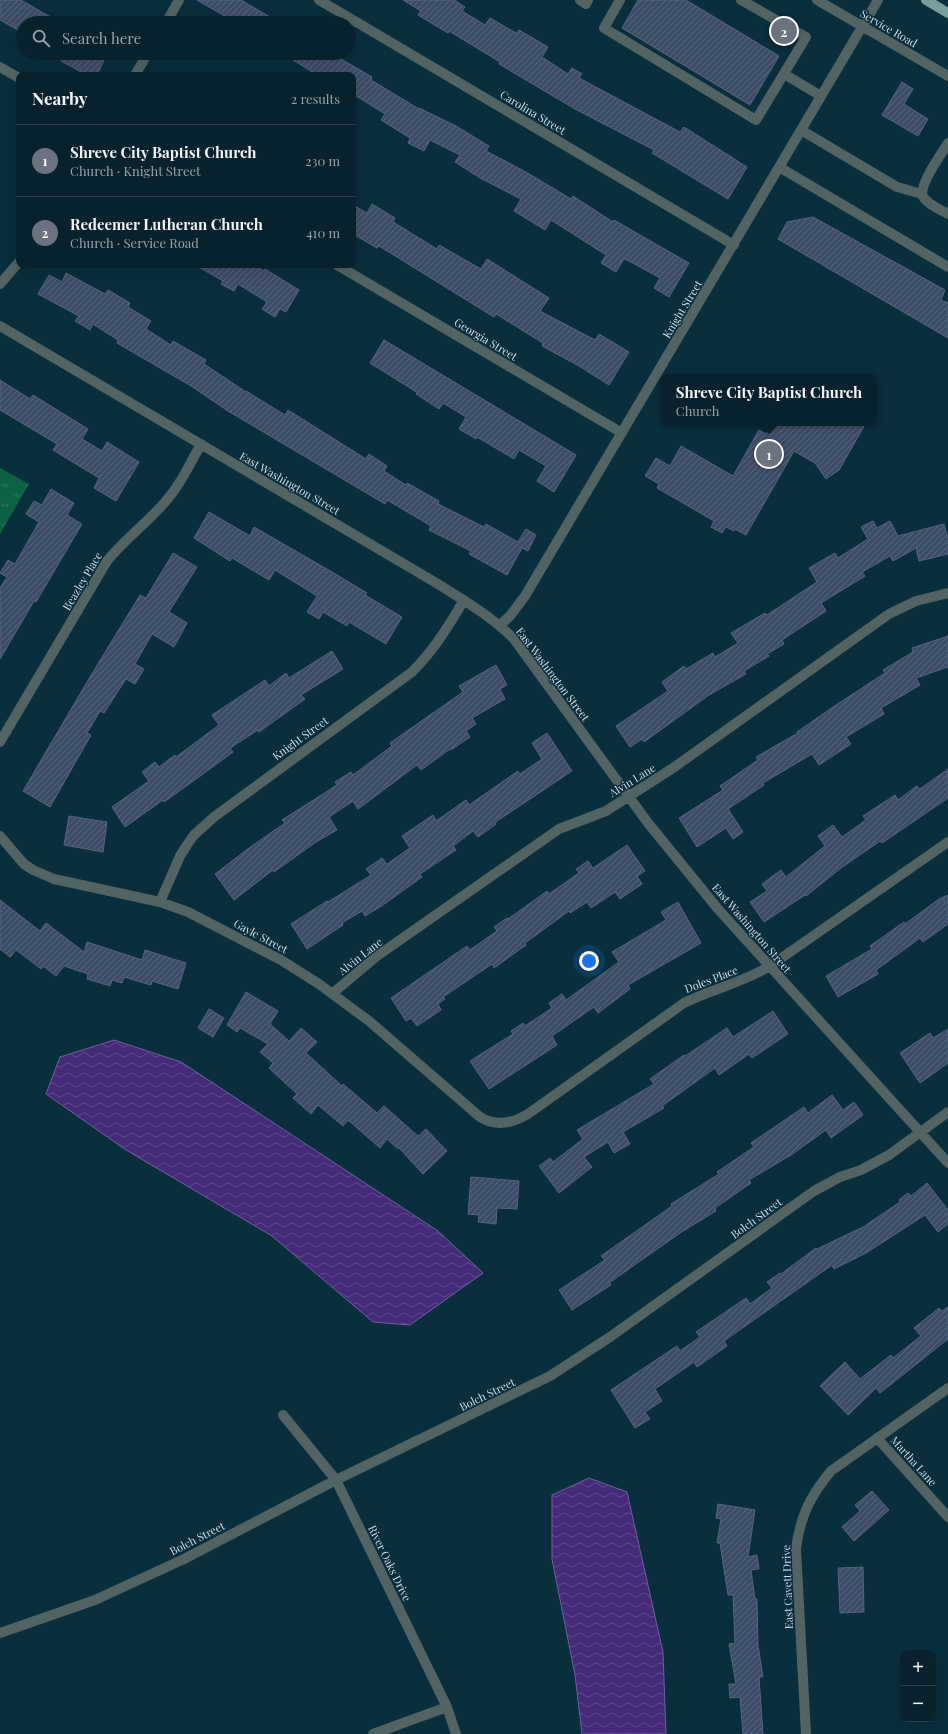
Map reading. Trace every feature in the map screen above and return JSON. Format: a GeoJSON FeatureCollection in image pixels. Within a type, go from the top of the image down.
{"type":"FeatureCollection","features":[{"type":"Feature","properties":{"kind":"main road"},"geometry":{"type":"LineString","coordinates":[[926,0],[948,13]]}},
{"type":"Feature","properties":{"kind":"street"},"geometry":{"type":"LineString","coordinates":[[170,16],[179,0]]}},
{"type":"Feature","properties":{"kind":"street","name":"Carolina Street"},"geometry":{"type":"LineString","coordinates":[[319,0],[346,16]]}},
{"type":"Feature","properties":{"kind":"street"},"geometry":{"type":"LineString","coordinates":[[620,0],[604,28],[756,120],[806,37],[741,0]]}},
{"type":"Feature","properties":{"kind":"street","name":"Service Road"},"geometry":{"type":"LineString","coordinates":[[817,0],[948,76]]}},
{"type":"Feature","properties":{"kind":"street","name":"Knight Street"},"geometry":{"type":"LineString","coordinates":[[500,625],[510,616],[525,596],[878,0]]}},
{"type":"Feature","properties":{"kind":"street","name":"Carolina Street"},"geometry":{"type":"LineString","coordinates":[[356,22],[734,245]]}},
{"type":"Feature","properties":{"kind":"street"},"geometry":{"type":"LineString","coordinates":[[137,72],[144,60]]}},
{"type":"Feature","properties":{"kind":"street"},"geometry":{"type":"LineString","coordinates":[[0,67],[16,76]]}},
{"type":"Feature","properties":{"kind":"street"},"geometry":{"type":"LineString","coordinates":[[784,74],[821,96]]}},
{"type":"Feature","properties":{"kind":"street"},"geometry":{"type":"LineString","coordinates":[[801,130],[897,187],[922,194]]}},
{"type":"Feature","properties":{"kind":"street"},"geometry":{"type":"LineString","coordinates":[[948,143],[923,186],[922,194],[925,200],[948,214]]}},
{"type":"Feature","properties":{"kind":"street"},"geometry":{"type":"LineString","coordinates":[[780,167],[948,267]]}},
{"type":"Feature","properties":{"kind":"street"},"geometry":{"type":"LineString","coordinates":[[0,284],[16,265]]}},
{"type":"Feature","properties":{"kind":"street","name":"Georgia Street"},"geometry":{"type":"LineString","coordinates":[[342,268],[622,433]]}},
{"type":"Feature","properties":{"kind":"street","name":"East Washington Street"},"geometry":{"type":"LineString","coordinates":[[0,326],[464,600],[500,625],[514,639],[628,797],[718,908],[948,1163]]}},
{"type":"Feature","properties":{"kind":"street","name":"Beazley Place"},"geometry":{"type":"LineString","coordinates":[[0,742],[108,560],[130,535],[166,502],[179,483],[201,444]]}},
{"type":"Feature","properties":{"kind":"street","name":"Alvin Lane"},"geometry":{"type":"LineString","coordinates":[[333,994],[377,956],[559,829],[606,811],[673,768],[889,614],[916,601],[948,593]]}},
{"type":"Feature","properties":{"kind":"street","name":"Knight Street"},"geometry":{"type":"LineString","coordinates":[[160,902],[180,856],[194,835],[214,817],[412,672],[424,660],[446,632],[464,600]]}},
{"type":"Feature","properties":{"kind":"street","name":"Gayle Street"},"geometry":{"type":"LineString","coordinates":[[1,837],[24,864],[33,870],[54,879],[160,902],[188,912],[281,960],[333,994],[369,1021],[480,1117]]}},
{"type":"Feature","properties":{"kind":"street","name":"Doles Place"},"geometry":{"type":"LineString","coordinates":[[480,1117],[486,1121],[501,1123],[516,1121],[528,1114],[684,1003],[705,992],[731,985],[770,966],[948,842]]}},
{"type":"Feature","properties":{"kind":"street","name":"Bolch Street"},"geometry":{"type":"LineString","coordinates":[[0,1633],[95,1600],[184,1559],[336,1480],[550,1376],[616,1332],[814,1191],[840,1177],[861,1170],[889,1155],[948,1112]]}},
{"type":"Feature","properties":{"kind":"street","name":"East Cavett Drive"},"geometry":{"type":"LineString","coordinates":[[806,1734],[796,1549],[805,1511],[817,1488],[831,1471],[948,1388]]}},
{"type":"Feature","properties":{"kind":"street","name":"River Oaks Drive"},"geometry":{"type":"LineString","coordinates":[[283,1415],[336,1480],[447,1707],[456,1734]]}},
{"type":"Feature","properties":{"kind":"street","name":"Martha Lane"},"geometry":{"type":"LineString","coordinates":[[877,1438],[948,1518]]}},
{"type":"Feature","properties":{"kind":"street"},"geometry":{"type":"LineString","coordinates":[[373,1734],[447,1707]]}},
{"type":"Feature","properties":{"kind":"green space"},"geometry":{"type":"Polygon","coordinates":[[[0,468],[29,484],[0,534],[0,468]]]}},
{"type":"Feature","properties":{"kind":"water"},"geometry":{"type":"Polygon","coordinates":[[[114,1040],[181,1062],[438,1231],[483,1273],[410,1325],[373,1322],[272,1236],[126,1150],[46,1094],[60,1057],[114,1040]]]}},
{"type":"Feature","properties":{"kind":"water"},"geometry":{"type":"Polygon","coordinates":[[[589,1478],[627,1492],[663,1652],[666,1734],[582,1734],[575,1675],[552,1559],[552,1495],[589,1478]]]}},
{"type":"Feature","properties":{"kind":"building"},"geometry":{"type":"Polygon","coordinates":[[[0,0],[21,0],[49,16],[16,16],[16,29],[0,20],[0,0]]]}},
{"type":"Feature","properties":{"kind":"building"},"geometry":{"type":"Polygon","coordinates":[[[197,0],[241,0],[268,16],[225,16],[197,0]]]}},
{"type":"Feature","properties":{"kind":"building"},"geometry":{"type":"Polygon","coordinates":[[[403,0],[454,0],[465,7],[462,11],[485,25],[490,18],[516,33],[519,30],[548,47],[542,57],[568,74],[572,68],[582,74],[579,78],[680,132],[684,127],[747,167],[728,199],[652,153],[654,150],[575,109],[499,64],[500,62],[449,31],[448,33],[418,15],[421,11],[403,0]]]}},
{"type":"Feature","properties":{"kind":"building"},"geometry":{"type":"Polygon","coordinates":[[[638,0],[686,0],[779,56],[750,105],[622,28],[638,0]]]}},
{"type":"Feature","properties":{"kind":"building"},"geometry":{"type":"Polygon","coordinates":[[[104,60],[98,72],[81,72],[61,61],[104,60]]]}},
{"type":"Feature","properties":{"kind":"building"},"geometry":{"type":"Polygon","coordinates":[[[293,60],[343,60],[372,77],[371,80],[419,109],[456,126],[489,146],[486,151],[526,172],[571,199],[573,196],[613,222],[614,220],[689,263],[669,297],[654,288],[660,278],[631,262],[624,259],[616,272],[601,263],[606,255],[551,220],[545,230],[514,211],[521,199],[480,178],[455,162],[460,155],[430,140],[424,151],[408,143],[410,138],[381,120],[385,114],[356,96],[356,72],[312,72],[293,60]]]}},
{"type":"Feature","properties":{"kind":"building"},"geometry":{"type":"Polygon","coordinates":[[[902,82],[913,89],[904,104],[928,119],[918,136],[882,115],[902,82]]]}},
{"type":"Feature","properties":{"kind":"building"},"geometry":{"type":"Polygon","coordinates":[[[372,204],[395,218],[393,222],[437,249],[439,245],[481,269],[487,259],[549,298],[540,311],[595,340],[599,334],[629,352],[609,385],[579,366],[542,346],[543,343],[496,314],[494,317],[379,246],[377,248],[356,236],[356,207],[367,213],[372,204]]]}},
{"type":"Feature","properties":{"kind":"building"},"geometry":{"type":"Polygon","coordinates":[[[813,217],[945,290],[941,300],[948,303],[948,338],[778,239],[787,222],[813,217]]]}},
{"type":"Feature","properties":{"kind":"building"},"geometry":{"type":"Polygon","coordinates":[[[200,268],[259,268],[264,271],[265,269],[299,290],[286,312],[280,309],[275,317],[262,309],[267,302],[238,284],[234,291],[221,284],[223,281],[200,268]]]}},
{"type":"Feature","properties":{"kind":"building"},"geometry":{"type":"Polygon","coordinates":[[[66,273],[105,294],[108,290],[130,303],[128,307],[151,321],[146,329],[171,345],[173,341],[206,360],[204,364],[246,392],[285,415],[288,410],[366,459],[369,454],[387,466],[384,471],[406,485],[407,483],[439,501],[438,504],[484,527],[486,524],[518,542],[526,529],[536,535],[528,551],[522,548],[507,575],[469,554],[471,551],[429,530],[431,526],[387,500],[385,504],[228,411],[191,386],[117,343],[118,340],[93,324],[90,330],[75,321],[79,316],[38,294],[49,275],[62,282],[66,273]]]}},
{"type":"Feature","properties":{"kind":"building"},"geometry":{"type":"Polygon","coordinates":[[[384,340],[576,455],[554,492],[537,481],[546,466],[519,450],[514,459],[477,437],[476,439],[459,429],[466,417],[443,403],[439,409],[416,394],[418,393],[370,363],[384,340]]]}},
{"type":"Feature","properties":{"kind":"building"},"geometry":{"type":"Polygon","coordinates":[[[0,380],[30,399],[33,395],[88,429],[82,439],[102,451],[107,442],[139,462],[116,501],[94,488],[99,478],[53,450],[57,444],[0,410],[0,380]]]}},
{"type":"Feature","properties":{"kind":"building"},"geometry":{"type":"Polygon","coordinates":[[[771,426],[864,426],[839,470],[826,479],[815,463],[794,451],[746,535],[735,529],[734,531],[726,527],[722,533],[711,527],[714,521],[657,488],[659,484],[645,476],[656,458],[670,466],[681,446],[733,476],[759,430],[766,434],[771,426]]]}},
{"type":"Feature","properties":{"kind":"building"},"geometry":{"type":"Polygon","coordinates":[[[51,489],[74,503],[67,515],[82,524],[0,659],[0,588],[7,577],[0,573],[8,560],[15,564],[39,522],[26,514],[34,501],[42,505],[51,489]]]}},
{"type":"Feature","properties":{"kind":"building"},"geometry":{"type":"Polygon","coordinates":[[[209,512],[250,536],[254,527],[367,593],[365,595],[402,617],[386,644],[349,622],[347,626],[323,612],[319,619],[307,612],[317,596],[275,570],[269,580],[232,558],[230,561],[194,538],[209,512]]]}},
{"type":"Feature","properties":{"kind":"building"},"geometry":{"type":"Polygon","coordinates":[[[873,521],[877,528],[890,521],[898,536],[944,524],[948,539],[948,554],[919,561],[916,548],[893,561],[890,556],[862,572],[865,576],[821,603],[826,611],[782,640],[784,644],[767,654],[769,656],[744,671],[746,674],[709,695],[644,742],[642,739],[630,747],[616,726],[668,691],[662,682],[684,666],[686,669],[713,653],[715,657],[738,643],[731,633],[765,613],[767,615],[817,582],[809,568],[835,553],[838,558],[868,539],[861,527],[873,521]]]}},
{"type":"Feature","properties":{"kind":"building"},"geometry":{"type":"Polygon","coordinates":[[[173,553],[197,567],[169,612],[187,623],[174,647],[152,634],[135,664],[144,669],[135,684],[126,679],[104,713],[100,711],[87,733],[91,735],[50,807],[23,791],[140,595],[146,598],[173,553]]]}},
{"type":"Feature","properties":{"kind":"building"},"geometry":{"type":"Polygon","coordinates":[[[948,636],[948,667],[916,678],[920,685],[881,708],[884,714],[846,737],[851,744],[819,765],[812,754],[763,783],[764,785],[728,809],[743,832],[733,839],[726,828],[697,847],[679,818],[723,790],[720,786],[758,760],[756,757],[798,733],[797,732],[833,707],[885,673],[883,670],[913,652],[912,648],[948,636]]]}},
{"type":"Feature","properties":{"kind":"building"},"geometry":{"type":"Polygon","coordinates":[[[332,651],[343,669],[301,695],[305,699],[259,732],[258,730],[230,748],[233,752],[164,802],[163,800],[125,827],[112,807],[149,781],[142,772],[155,762],[159,767],[175,755],[176,757],[219,725],[212,715],[265,680],[269,686],[286,673],[289,678],[332,651]]]}},
{"type":"Feature","properties":{"kind":"building"},"geometry":{"type":"Polygon","coordinates":[[[496,665],[507,685],[500,689],[505,699],[472,718],[476,724],[466,731],[470,737],[451,750],[450,749],[421,770],[417,765],[358,809],[353,801],[329,817],[337,830],[316,842],[274,872],[273,870],[234,900],[215,874],[285,823],[282,820],[337,785],[335,782],[351,772],[353,775],[392,746],[390,743],[463,692],[459,686],[496,665]]]}},
{"type":"Feature","properties":{"kind":"building"},"geometry":{"type":"Polygon","coordinates":[[[547,733],[572,771],[494,823],[496,824],[478,837],[473,831],[453,846],[456,850],[420,874],[422,877],[383,905],[365,916],[362,911],[342,923],[343,925],[307,949],[291,924],[371,875],[366,869],[382,858],[387,864],[410,848],[402,836],[433,815],[436,821],[466,800],[469,805],[518,771],[520,774],[542,759],[532,743],[547,733]]]}},
{"type":"Feature","properties":{"kind":"building"},"geometry":{"type":"Polygon","coordinates":[[[948,769],[948,798],[882,843],[880,841],[841,868],[806,896],[805,895],[764,922],[750,902],[767,891],[762,884],[781,870],[786,877],[825,846],[818,836],[833,825],[842,837],[866,820],[863,816],[895,795],[898,800],[917,786],[920,789],[948,769]]]}},
{"type":"Feature","properties":{"kind":"building"},"geometry":{"type":"Polygon","coordinates":[[[69,816],[107,822],[103,852],[64,845],[69,816]]]}},
{"type":"Feature","properties":{"kind":"building"},"geometry":{"type":"Polygon","coordinates":[[[627,845],[645,871],[637,876],[642,884],[620,899],[615,892],[591,908],[587,902],[570,913],[569,911],[494,968],[492,964],[443,997],[445,999],[438,1004],[441,1010],[417,1026],[411,1018],[406,1021],[391,998],[467,946],[470,950],[497,931],[494,927],[507,918],[508,919],[547,891],[549,894],[579,873],[576,869],[588,861],[593,868],[627,845]]]}},
{"type":"Feature","properties":{"kind":"building"},"geometry":{"type":"Polygon","coordinates":[[[948,895],[948,924],[923,942],[920,938],[876,970],[878,974],[838,997],[826,976],[872,949],[870,946],[904,922],[905,924],[939,899],[948,895]]]}},
{"type":"Feature","properties":{"kind":"building"},"geometry":{"type":"Polygon","coordinates":[[[0,900],[40,931],[46,923],[84,952],[87,942],[142,960],[145,950],[186,963],[178,989],[152,981],[151,985],[124,977],[122,983],[112,980],[110,986],[87,979],[88,974],[64,966],[56,976],[43,966],[41,969],[16,950],[10,957],[0,949],[0,900]]]}},
{"type":"Feature","properties":{"kind":"building"},"geometry":{"type":"Polygon","coordinates":[[[678,902],[701,943],[628,985],[630,989],[598,1013],[594,1007],[552,1036],[557,1045],[489,1089],[470,1061],[513,1034],[511,1031],[523,1023],[525,1026],[552,1008],[549,1003],[562,994],[566,1000],[619,962],[612,952],[666,920],[661,912],[678,902]]]}},
{"type":"Feature","properties":{"kind":"building"},"geometry":{"type":"Polygon","coordinates":[[[246,992],[278,1011],[270,1024],[289,1041],[301,1028],[317,1042],[306,1053],[342,1086],[343,1084],[377,1113],[384,1106],[418,1136],[426,1129],[447,1151],[423,1174],[399,1148],[398,1149],[387,1139],[380,1148],[348,1120],[343,1126],[318,1105],[311,1114],[293,1098],[297,1094],[269,1068],[273,1063],[260,1052],[268,1044],[240,1028],[237,1032],[227,1025],[246,992]]]}},
{"type":"Feature","properties":{"kind":"building"},"geometry":{"type":"Polygon","coordinates":[[[209,1009],[224,1018],[213,1037],[198,1028],[209,1009]]]}},
{"type":"Feature","properties":{"kind":"building"},"geometry":{"type":"Polygon","coordinates":[[[773,1011],[788,1034],[752,1058],[749,1054],[719,1075],[715,1068],[662,1106],[664,1108],[623,1132],[630,1144],[614,1153],[608,1142],[584,1157],[592,1167],[559,1193],[539,1166],[550,1158],[553,1162],[583,1139],[577,1130],[654,1084],[650,1079],[684,1055],[685,1056],[727,1028],[733,1037],[773,1011]]]}},
{"type":"Feature","properties":{"kind":"building"},"geometry":{"type":"Polygon","coordinates":[[[948,1029],[948,1063],[920,1083],[900,1053],[930,1033],[933,1038],[948,1029]]]}},
{"type":"Feature","properties":{"kind":"building"},"geometry":{"type":"Polygon","coordinates":[[[832,1095],[843,1110],[854,1102],[863,1115],[831,1138],[826,1130],[791,1155],[749,1180],[751,1183],[715,1208],[716,1211],[680,1233],[609,1283],[611,1285],[572,1310],[559,1290],[605,1260],[601,1256],[672,1206],[671,1204],[719,1174],[717,1172],[754,1147],[751,1143],[804,1107],[808,1113],[832,1095]]]}},
{"type":"Feature","properties":{"kind":"building"},"geometry":{"type":"Polygon","coordinates":[[[471,1177],[519,1181],[517,1209],[497,1208],[496,1224],[478,1222],[479,1215],[468,1214],[471,1177]]]}},
{"type":"Feature","properties":{"kind":"building"},"geometry":{"type":"Polygon","coordinates":[[[927,1183],[948,1210],[948,1224],[938,1232],[925,1215],[866,1253],[834,1269],[832,1265],[724,1341],[727,1346],[697,1367],[694,1362],[655,1389],[662,1401],[645,1412],[650,1419],[635,1428],[611,1390],[677,1346],[680,1351],[700,1337],[696,1332],[746,1298],[750,1304],[772,1288],[767,1282],[780,1273],[781,1274],[816,1248],[817,1249],[863,1227],[900,1202],[899,1200],[908,1193],[911,1196],[927,1183]]]}},
{"type":"Feature","properties":{"kind":"building"},"geometry":{"type":"Polygon","coordinates":[[[948,1307],[948,1339],[880,1393],[876,1388],[848,1415],[820,1386],[845,1362],[860,1379],[891,1355],[893,1358],[921,1336],[914,1328],[939,1308],[942,1311],[948,1307]]]}},
{"type":"Feature","properties":{"kind":"building"},"geometry":{"type":"Polygon","coordinates":[[[872,1491],[889,1510],[854,1541],[842,1527],[860,1511],[855,1505],[872,1491]]]}},
{"type":"Feature","properties":{"kind":"building"},"geometry":{"type":"Polygon","coordinates":[[[718,1504],[755,1510],[748,1557],[757,1555],[759,1569],[751,1570],[755,1599],[757,1599],[758,1645],[763,1677],[759,1677],[763,1734],[743,1734],[740,1697],[730,1698],[729,1684],[736,1684],[729,1644],[735,1643],[733,1595],[728,1595],[720,1543],[717,1543],[721,1519],[716,1518],[718,1504]]]}},
{"type":"Feature","properties":{"kind":"building"},"geometry":{"type":"Polygon","coordinates":[[[863,1567],[864,1612],[840,1613],[838,1568],[863,1567]]]}},
{"type":"Feature","properties":{"kind":"place","name":"Redeemer Lutheran Church"},"geometry":{"type":"Point","coordinates":[784,31]}},
{"type":"Feature","properties":{"kind":"place","name":"Shreve City Baptist Church"},"geometry":{"type":"Point","coordinates":[769,454]}}]}
